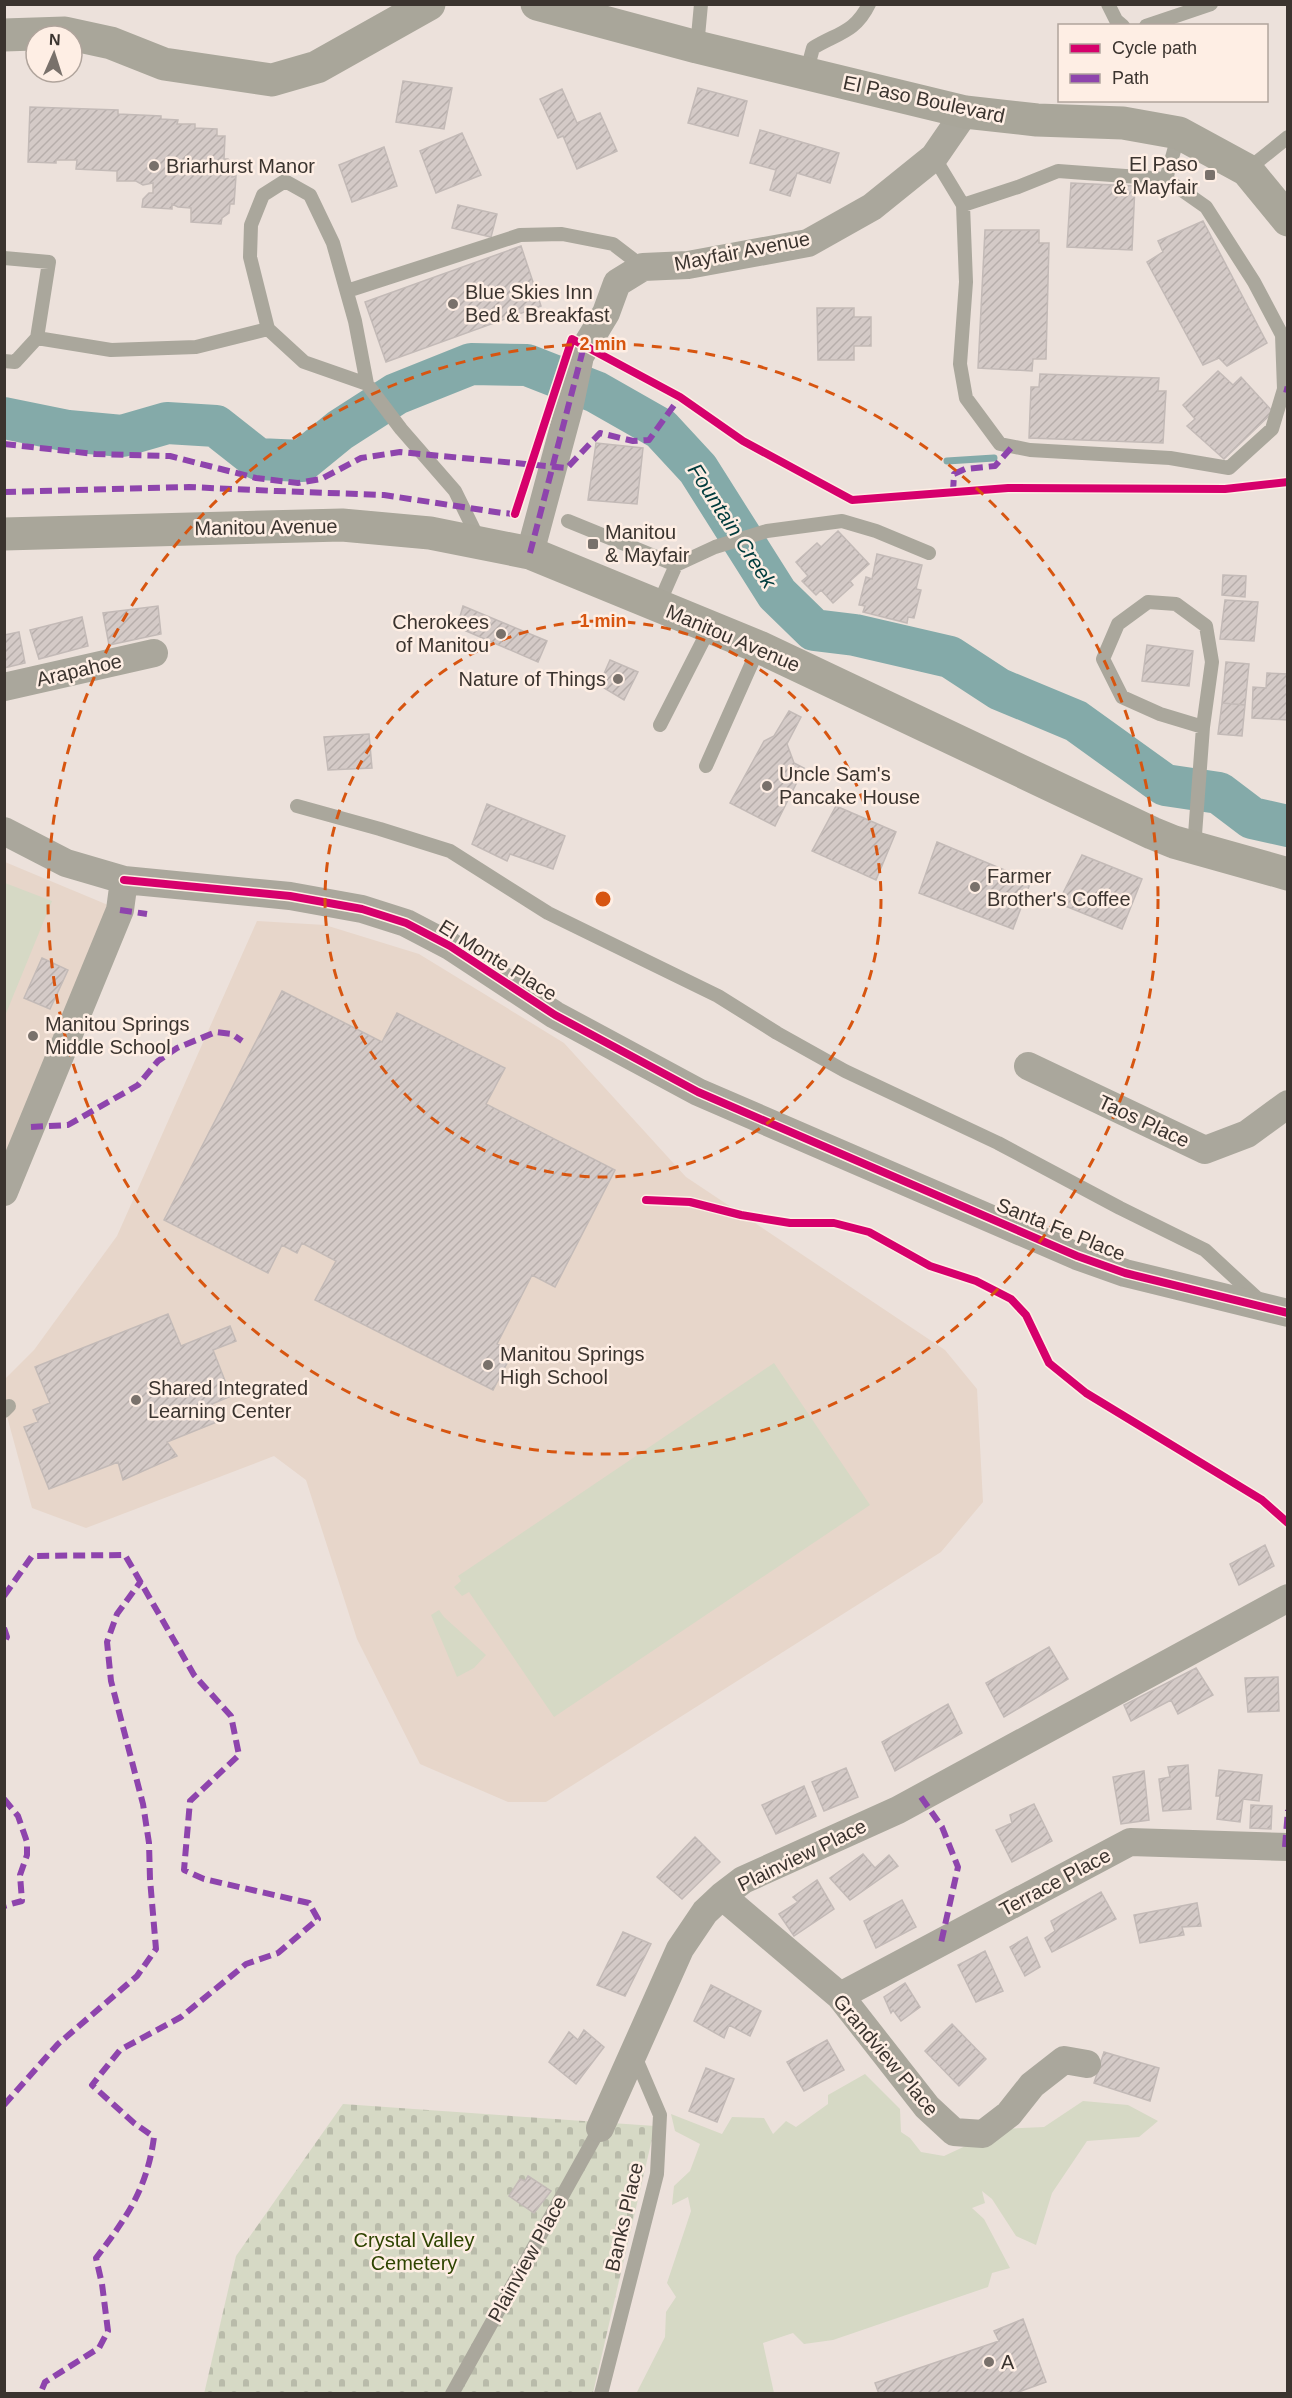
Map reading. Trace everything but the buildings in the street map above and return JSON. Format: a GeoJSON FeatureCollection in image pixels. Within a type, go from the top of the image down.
{"type":"FeatureCollection","features":[{"type":"Feature","properties":{"kind":"main road"},"geometry":{"type":"LineString","coordinates":[[4,35],[65,33],[111,43],[164,64],[272,80],[317,67],[429,4]]}},
{"type":"Feature","properties":{"kind":"main road","name":"El Paso Boulevard"},"geometry":{"type":"LineString","coordinates":[[537,4],[697,47],[965,112],[1037,120],[1123,123],[1179,133],[1247,170],[1287,220]]}},
{"type":"Feature","properties":{"kind":"main road","name":"Manitou Avenue"},"geometry":{"type":"LineString","coordinates":[[4,534],[342,525],[430,533],[530,553],[759,647],[1152,833],[1194,848],[1287,874]]}},
{"type":"Feature","properties":{"kind":"street","name":"Mayfair Avenue"},"geometry":{"type":"LineString","coordinates":[[530,553],[569,408],[580,356],[606,313],[617,283],[643,267],[688,265],[808,243],[872,207],[934,157],[965,112]]}},
{"type":"Feature","properties":{"kind":"street","name":"Arapahoe"},"geometry":{"type":"LineString","coordinates":[[4,687],[154,653]]}},
{"type":"Feature","properties":{"kind":"street","name":"El Monte Place"},"geometry":{"type":"LineString","coordinates":[[4,831],[66,863],[124,880],[290,896],[362,909],[406,923],[450,946],[555,1016],[698,1092],[830,1150]]}},
{"type":"Feature","properties":{"kind":"street"},"geometry":{"type":"LineString","coordinates":[[4,1192],[120,910],[124,880]]}},
{"type":"Feature","properties":{"kind":"street","name":"Taos Place"},"geometry":{"type":"LineString","coordinates":[[1028,1066],[1205,1150],[1247,1134],[1287,1104]]}},
{"type":"Feature","properties":{"kind":"street","name":"Santa Fe Place"},"geometry":{"type":"LineString","coordinates":[[830,1150],[1087,1260],[1125,1273],[1277,1311]]}},
{"type":"Feature","properties":{"kind":"street","name":"Plainview Place"},"geometry":{"type":"LineString","coordinates":[[600,2128],[680,1949],[691,1930],[722,1896],[743,1880],[769,1866],[898,1809],[1287,1598]]}},
{"type":"Feature","properties":{"kind":"street","name":"Terrace Place"},"geometry":{"type":"LineString","coordinates":[[840,1996],[1130,1842],[1287,1847]]}},
{"type":"Feature","properties":{"kind":"street","name":"Grandview Place"},"geometry":{"type":"LineString","coordinates":[[722,1896],[840,1996],[927,2107],[954,2132],[982,2134],[1010,2114],[1032,2085],[1064,2060],[1087,2064]]}},
{"type":"Feature","properties":{"kind":"lane"},"geometry":{"type":"LineString","coordinates":[[697,47],[701,4]]}},
{"type":"Feature","properties":{"kind":"lane"},"geometry":{"type":"LineString","coordinates":[[806,74],[813,48],[843,34],[862,20],[869,4]]}},
{"type":"Feature","properties":{"kind":"lane"},"geometry":{"type":"LineString","coordinates":[[1108,4],[1116,20],[1121,24]]}},
{"type":"Feature","properties":{"kind":"lane"},"geometry":{"type":"LineString","coordinates":[[1152,24],[1211,4]]}},
{"type":"Feature","properties":{"kind":"lane"},"geometry":{"type":"LineString","coordinates":[[1166,179],[1179,133]]}},
{"type":"Feature","properties":{"kind":"lane"},"geometry":{"type":"LineString","coordinates":[[1247,170],[1287,136]]}},
{"type":"Feature","properties":{"kind":"lane"},"geometry":{"type":"LineString","coordinates":[[934,157],[963,204],[966,282],[960,364],[966,398],[1000,444],[1030,450],[1170,458],[1229,468],[1272,429],[1284,389],[1282,335],[1254,282],[1206,207],[1166,179],[1058,171],[1018,187],[963,204]]}},
{"type":"Feature","properties":{"kind":"lane"},"geometry":{"type":"LineString","coordinates":[[367,384],[304,362],[268,329],[250,257],[251,225],[264,195],[285,181],[310,195],[333,243],[355,321],[367,384],[401,429],[455,492],[480,542]]}},
{"type":"Feature","properties":{"kind":"lane"},"geometry":{"type":"LineString","coordinates":[[346,291],[520,235],[562,234],[613,244],[643,267]]}},
{"type":"Feature","properties":{"kind":"lane"},"geometry":{"type":"LineString","coordinates":[[4,258],[49,262],[37,338],[15,362],[4,361]]}},
{"type":"Feature","properties":{"kind":"lane"},"geometry":{"type":"LineString","coordinates":[[37,338],[111,350],[196,347],[268,329]]}},
{"type":"Feature","properties":{"kind":"lane"},"geometry":{"type":"LineString","coordinates":[[568,521],[676,565]]}},
{"type":"Feature","properties":{"kind":"lane"},"geometry":{"type":"LineString","coordinates":[[658,606],[676,565],[715,547],[767,531],[842,521],[876,531],[929,553]]}},
{"type":"Feature","properties":{"kind":"lane"},"geometry":{"type":"LineString","coordinates":[[1194,848],[1199,806],[1203,727],[1212,662],[1206,626],[1176,604],[1148,602],[1118,624],[1103,659],[1122,697],[1160,714],[1203,727]]}},
{"type":"Feature","properties":{"kind":"lane"},"geometry":{"type":"LineString","coordinates":[[660,725],[710,627]]}},
{"type":"Feature","properties":{"kind":"lane"},"geometry":{"type":"LineString","coordinates":[[706,766],[759,647]]}},
{"type":"Feature","properties":{"kind":"lane","name":"Santa Fe Place"},"geometry":{"type":"LineString","coordinates":[[297,806],[348,819],[450,851],[548,913],[718,996],[777,1033],[845,1071],[998,1143],[1205,1250],[1277,1311]]}},
{"type":"Feature","properties":{"kind":"lane","name":"Banks Place"},"geometry":{"type":"LineString","coordinates":[[601,2394],[657,2174],[660,2115],[633,2052]]}},
{"type":"Feature","properties":{"kind":"lane","name":"Plainview Place"},"geometry":{"type":"LineString","coordinates":[[452,2394],[600,2128]]}},
{"type":"Feature","properties":{"kind":"shaded area","name":"Manitou Springs Middle School"},"geometry":{"type":"Polygon","coordinates":[[[5,862],[120,910],[5,1162],[5,862]]]}},
{"type":"Feature","properties":{"kind":"shaded area","name":"Manitou Springs High School"},"geometry":{"type":"Polygon","coordinates":[[[257,921],[325,925],[419,954],[564,1043],[686,1177],[945,1350],[977,1389],[983,1502],[941,1552],[546,1802],[508,1802],[420,1764],[357,1639],[306,1480],[274,1456],[86,1528],[32,1508],[5,1409],[4,1380],[34,1350],[117,1236],[257,921]]]}},
{"type":"Feature","properties":{"kind":"green space"},"geometry":{"type":"Polygon","coordinates":[[[5,883],[52,901],[5,1016],[5,883]]]}},
{"type":"Feature","properties":{"kind":"green space"},"geometry":{"type":"Polygon","coordinates":[[[774,1363],[870,1505],[554,1717],[469,1592],[462,1596],[454,1587],[461,1581],[458,1576],[774,1363]]]}},
{"type":"Feature","properties":{"kind":"green space"},"geometry":{"type":"Polygon","coordinates":[[[439,1610],[486,1655],[474,1668],[457,1677],[431,1615],[439,1610]]]}},
{"type":"Feature","properties":{"kind":"green space"},"geometry":{"type":"Polygon","coordinates":[[[865,2074],[900,2109],[901,2132],[910,2138],[921,2152],[944,2156],[1002,2129],[1044,2127],[1083,2101],[1128,2105],[1158,2121],[1139,2137],[1087,2141],[1052,2193],[1036,2245],[1016,2236],[992,2199],[982,2191],[985,2203],[972,2208],[984,2219],[1010,2268],[992,2273],[988,2287],[833,2340],[804,2344],[793,2333],[763,2343],[774,2393],[636,2394],[665,2337],[666,2312],[676,2297],[667,2283],[691,2211],[688,2197],[672,2205],[674,2186],[690,2171],[700,2144],[675,2131],[671,2114],[722,2134],[732,2117],[764,2118],[773,2134],[786,2121],[796,2127],[828,2104],[828,2095],[865,2074]]]}},
{"type":"Feature","properties":{"kind":"green space","name":"Crystal Valley Cemetery"},"geometry":{"type":"Polygon","coordinates":[[[343,2104],[655,2126],[593,2393],[204,2394],[236,2256],[343,2104]]]}},
{"type":"Feature","properties":{"kind":"waterway","name":"Fountain Creek"},"geometry":{"type":"LineString","coordinates":[[4,418],[68,431],[122,436],[167,423],[216,426],[258,459],[302,461],[340,430],[396,394],[471,364],[527,365],[596,392],[661,429],[698,469],[777,594],[814,630],[855,635],[950,657],[999,689],[1076,721],[1165,785],[1219,793],[1252,818],[1288,826]]}},
{"type":"Feature","properties":{"kind":"waterway"},"geometry":{"type":"LineString","coordinates":[[947,461],[994,458]]}},
{"type":"Feature","properties":{"kind":"marked path"},"geometry":{"type":"LineString","coordinates":[[530,553],[584,346]]}},
{"type":"Feature","properties":{"kind":"marked path"},"geometry":{"type":"LineString","coordinates":[[1284,389],[1288,390]]}},
{"type":"Feature","properties":{"kind":"marked path"},"geometry":{"type":"LineString","coordinates":[[4,444],[95,454],[170,456],[256,478],[298,483],[321,479],[361,458],[400,452],[567,468],[600,433],[633,441],[649,440],[680,397]]}},
{"type":"Feature","properties":{"kind":"marked path"},"geometry":{"type":"LineString","coordinates":[[953,492],[954,474],[965,469],[995,466],[1012,447]]}},
{"type":"Feature","properties":{"kind":"marked path"},"geometry":{"type":"LineString","coordinates":[[4,492],[189,487],[384,495],[502,513],[515,514],[516,510]]}},
{"type":"Feature","properties":{"kind":"marked path"},"geometry":{"type":"LineString","coordinates":[[120,910],[147,914]]}},
{"type":"Feature","properties":{"kind":"marked path"},"geometry":{"type":"LineString","coordinates":[[31,1127],[68,1125],[138,1085],[158,1061],[177,1048],[216,1032],[232,1034],[242,1041]]}},
{"type":"Feature","properties":{"kind":"marked path"},"geometry":{"type":"LineString","coordinates":[[4,1596],[32,1556],[125,1555],[194,1675],[231,1716],[239,1755],[190,1801],[184,1870],[204,1879],[309,1903],[318,1919],[278,1953],[246,1964],[181,2017],[120,2050],[92,2085],[134,2123],[154,2137],[151,2155],[134,2202],[96,2258],[108,2331],[99,2348],[45,2382],[40,2394]]}},
{"type":"Feature","properties":{"kind":"marked path"},"geometry":{"type":"LineString","coordinates":[[4,2105],[58,2044],[137,1976],[156,1949],[149,1843],[143,1804],[111,1681],[107,1642],[117,1614],[141,1581]]}},
{"type":"Feature","properties":{"kind":"marked path"},"geometry":{"type":"LineString","coordinates":[[4,1628],[7,1637],[4,1643]]}},
{"type":"Feature","properties":{"kind":"marked path"},"geometry":{"type":"LineString","coordinates":[[921,1797],[942,1827],[958,1867],[941,1943]]}},
{"type":"Feature","properties":{"kind":"marked path"},"geometry":{"type":"LineString","coordinates":[[4,1799],[18,1816],[27,1842],[27,1855],[20,1875],[22,1901],[4,1906]]}},
{"type":"Feature","properties":{"kind":"marked path"},"geometry":{"type":"LineString","coordinates":[[1285,1847],[1288,1810]]}},
{"type":"Feature","properties":{"kind":"cycle path"},"geometry":{"type":"LineString","coordinates":[[515,514],[572,339],[680,397],[743,441],[852,500],[1008,488],[1225,489],[1288,482]]}},
{"type":"Feature","properties":{"kind":"cycle path"},"geometry":{"type":"LineString","coordinates":[[124,880],[290,896],[362,909],[406,923],[450,946],[555,1015],[698,1092],[1077,1256],[1125,1273],[1288,1313]]}},
{"type":"Feature","properties":{"kind":"cycle path"},"geometry":{"type":"LineString","coordinates":[[646,1200],[690,1202],[741,1215],[790,1223],[834,1223],[869,1232],[930,1266],[976,1281],[1011,1299],[1026,1315],[1049,1363],[1086,1393],[1262,1500],[1288,1523]]}},
{"type":"Feature","properties":{"kind":"place","name":"Briarhurst Manor"},"geometry":{"type":"Point","coordinates":[154,166]}},
{"type":"Feature","properties":{"kind":"place","name":"El Paso & Mayfair"},"geometry":{"type":"Point","coordinates":[1210,175]}},
{"type":"Feature","properties":{"kind":"place","name":"Blue Skies Inn Bed & Breakfast"},"geometry":{"type":"Point","coordinates":[453,304]}},
{"type":"Feature","properties":{"kind":"place","name":"Manitou & Mayfair"},"geometry":{"type":"Point","coordinates":[593,544]}},
{"type":"Feature","properties":{"kind":"place","name":"Cherokees of Manitou"},"geometry":{"type":"Point","coordinates":[501,634]}},
{"type":"Feature","properties":{"kind":"place","name":"Nature of Things"},"geometry":{"type":"Point","coordinates":[618,679]}},
{"type":"Feature","properties":{"kind":"place","name":"Uncle Sam's Pancake House"},"geometry":{"type":"Point","coordinates":[767,786]}},
{"type":"Feature","properties":{"kind":"place","name":"Farmer Brother's Coffee"},"geometry":{"type":"Point","coordinates":[975,887]}},
{"type":"Feature","properties":{"kind":"place","name":"Manitou Springs Middle School"},"geometry":{"type":"Point","coordinates":[33,1036]}},
{"type":"Feature","properties":{"kind":"place","name":"Manitou Springs High School"},"geometry":{"type":"Point","coordinates":[488,1365]}},
{"type":"Feature","properties":{"kind":"place","name":"Shared Integrated Learning Center"},"geometry":{"type":"Point","coordinates":[136,1400]}},
{"type":"Feature","properties":{"kind":"place","name":"A"},"geometry":{"type":"Point","coordinates":[989,2362]}}]}
